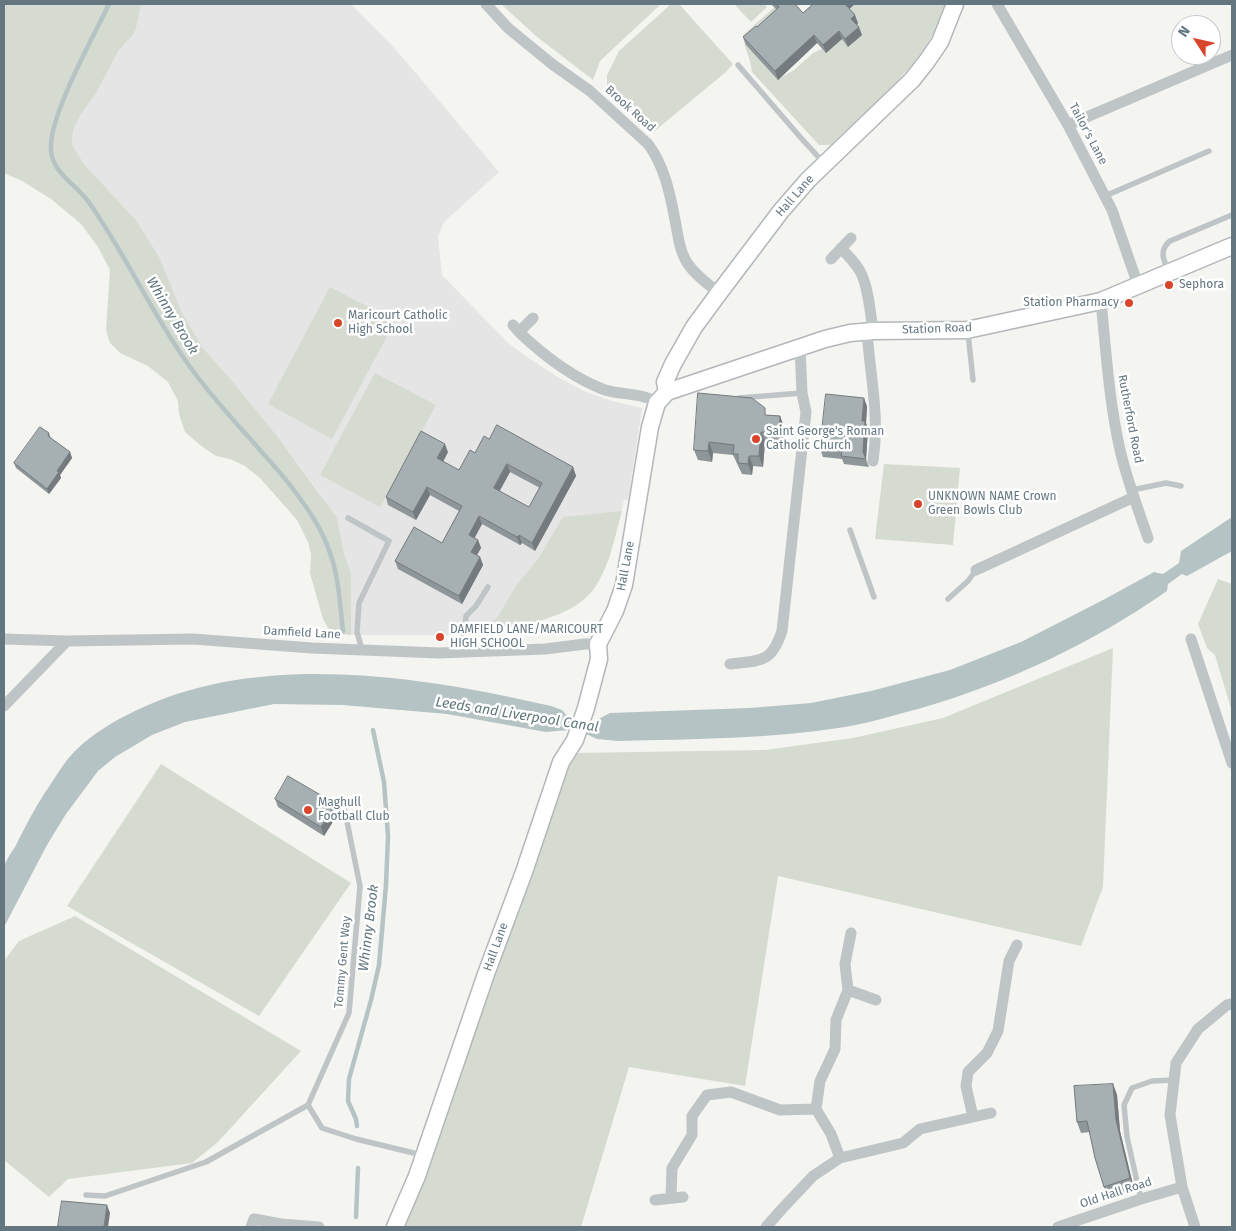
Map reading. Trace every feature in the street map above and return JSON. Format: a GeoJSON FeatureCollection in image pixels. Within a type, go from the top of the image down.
{"type":"FeatureCollection","features":[{"type":"Feature","properties":{"kind":"street","name":"Brook Road"},"geometry":{"type":"LineString","coordinates":[[486,4],[508,28],[552,64],[590,91],[648,144],[656,154],[664,175],[673,206],[681,249],[687,262],[694,272],[719,293]]}},
{"type":"Feature","properties":{"kind":"street","name":"Hall Lane"},"geometry":{"type":"LineString","coordinates":[[395,1227],[424,1156],[561,762],[577,733],[586,708],[599,659],[598,644],[615,611],[624,585],[650,427],[662,398],[665,382],[694,328],[781,211],[825,163],[912,80],[927,61],[940,42],[955,4]]}},
{"type":"Feature","properties":{"kind":"street","name":"Tailor's Lane"},"geometry":{"type":"LineString","coordinates":[[997,4],[1068,125],[1105,196],[1112,210],[1138,285]]}},
{"type":"Feature","properties":{"kind":"street"},"geometry":{"type":"LineString","coordinates":[[1068,125],[1232,55]]}},
{"type":"Feature","properties":{"kind":"street"},"geometry":{"type":"LineString","coordinates":[[831,259],[851,238]]}},
{"type":"Feature","properties":{"kind":"street","name":"Station Road"},"geometry":{"type":"LineString","coordinates":[[662,398],[825,339],[870,331],[967,330],[1101,301],[1232,246]]}},
{"type":"Feature","properties":{"kind":"street"},"geometry":{"type":"LineString","coordinates":[[841,248],[856,264],[866,286],[870,331],[869,359],[877,416],[873,461]]}},
{"type":"Feature","properties":{"kind":"street","name":"Rutherford Road"},"geometry":{"type":"LineString","coordinates":[[1101,301],[1110,393],[1121,452],[1148,538]]}},
{"type":"Feature","properties":{"kind":"street"},"geometry":{"type":"LineString","coordinates":[[533,318],[516,328],[547,357],[583,380],[606,390],[662,398]]}},
{"type":"Feature","properties":{"kind":"street"},"geometry":{"type":"LineString","coordinates":[[730,664],[764,660],[776,647],[782,631],[806,412],[802,393],[800,347]]}},
{"type":"Feature","properties":{"kind":"street"},"geometry":{"type":"LineString","coordinates":[[976,570],[1133,494]]}},
{"type":"Feature","properties":{"kind":"street","name":"Damfield Lane"},"geometry":{"type":"LineString","coordinates":[[4,638],[67,641],[193,639],[312,648],[462,652],[545,650],[598,644]]}},
{"type":"Feature","properties":{"kind":"street"},"geometry":{"type":"LineString","coordinates":[[1191,639],[1232,762]]}},
{"type":"Feature","properties":{"kind":"street"},"geometry":{"type":"LineString","coordinates":[[4,706],[67,641]]}},
{"type":"Feature","properties":{"kind":"street"},"geometry":{"type":"LineString","coordinates":[[840,1158],[831,1134],[816,1109],[820,1081],[836,1049],[836,1020],[848,990],[845,964],[851,933]]}},
{"type":"Feature","properties":{"kind":"street"},"geometry":{"type":"LineString","coordinates":[[973,1117],[966,1086],[968,1072],[986,1053],[998,1031],[1009,961],[1016,945]]}},
{"type":"Feature","properties":{"kind":"street"},"geometry":{"type":"LineString","coordinates":[[848,990],[876,1000]]}},
{"type":"Feature","properties":{"kind":"street"},"geometry":{"type":"LineString","coordinates":[[1195,1227],[1182,1187],[1170,1115],[1176,1063],[1198,1029],[1228,1005],[1232,1004]]}},
{"type":"Feature","properties":{"kind":"street"},"geometry":{"type":"LineString","coordinates":[[671,1198],[672,1168],[692,1135],[692,1116],[707,1095],[731,1092],[780,1110],[816,1109]]}},
{"type":"Feature","properties":{"kind":"street"},"geometry":{"type":"LineString","coordinates":[[766,1227],[813,1176],[840,1158],[903,1143],[920,1130],[991,1113]]}},
{"type":"Feature","properties":{"kind":"street","name":"Old Hall Road"},"geometry":{"type":"LineString","coordinates":[[1058,1227],[1182,1187]]}},
{"type":"Feature","properties":{"kind":"street"},"geometry":{"type":"LineString","coordinates":[[655,1200],[683,1197]]}},
{"type":"Feature","properties":{"kind":"street"},"geometry":{"type":"LineString","coordinates":[[251,1227],[254,1219],[281,1224],[319,1227]]}},
{"type":"Feature","properties":{"kind":"lane"},"geometry":{"type":"LineString","coordinates":[[738,64],[801,138],[825,163]]}},
{"type":"Feature","properties":{"kind":"lane"},"geometry":{"type":"LineString","coordinates":[[1105,196],[1209,151]]}},
{"type":"Feature","properties":{"kind":"lane"},"geometry":{"type":"LineString","coordinates":[[1169,272],[1162,255],[1165,246],[1170,241],[1232,215]]}},
{"type":"Feature","properties":{"kind":"lane"},"geometry":{"type":"LineString","coordinates":[[967,330],[972,380]]}},
{"type":"Feature","properties":{"kind":"lane"},"geometry":{"type":"LineString","coordinates":[[738,398],[802,393]]}},
{"type":"Feature","properties":{"kind":"lane"},"geometry":{"type":"LineString","coordinates":[[1133,494],[1166,483],[1181,486]]}},
{"type":"Feature","properties":{"kind":"lane"},"geometry":{"type":"LineString","coordinates":[[348,518],[389,540],[359,603],[357,632],[362,650]]}},
{"type":"Feature","properties":{"kind":"lane"},"geometry":{"type":"LineString","coordinates":[[850,530],[874,597]]}},
{"type":"Feature","properties":{"kind":"lane"},"geometry":{"type":"LineString","coordinates":[[948,599],[968,581],[976,570]]}},
{"type":"Feature","properties":{"kind":"lane"},"geometry":{"type":"LineString","coordinates":[[462,652],[466,616],[476,606],[488,587]]}},
{"type":"Feature","properties":{"kind":"lane","name":"Tommy Gent Way"},"geometry":{"type":"LineString","coordinates":[[308,1105],[349,1013],[360,886],[343,802]]}},
{"type":"Feature","properties":{"kind":"lane"},"geometry":{"type":"LineString","coordinates":[[1141,1199],[1127,1137],[1124,1105],[1132,1088],[1152,1081],[1174,1080]]}},
{"type":"Feature","properties":{"kind":"lane"},"geometry":{"type":"LineString","coordinates":[[86,1195],[105,1196],[206,1162],[308,1105],[322,1128],[356,1139],[424,1156]]}},
{"type":"Feature","properties":{"kind":"shaded area"},"geometry":{"type":"Polygon","coordinates":[[[4,4],[141,4],[136,29],[119,50],[95,95],[81,114],[73,130],[72,145],[84,164],[135,219],[159,257],[182,313],[203,348],[278,437],[337,518],[344,554],[351,572],[351,635],[331,633],[323,619],[310,573],[311,554],[308,542],[297,520],[260,478],[245,466],[230,459],[216,456],[185,432],[179,414],[178,401],[168,382],[148,366],[120,353],[110,343],[106,330],[110,270],[98,247],[81,224],[51,199],[22,181],[4,173],[4,4]]]}},
{"type":"Feature","properties":{"kind":"shaded area","name":"Maricourt Catholic High School"},"geometry":{"type":"Polygon","coordinates":[[[141,4],[351,4],[397,51],[499,172],[444,222],[438,237],[442,275],[508,343],[530,359],[586,392],[612,401],[642,408],[628,500],[624,500],[609,559],[593,590],[576,606],[558,615],[489,633],[468,635],[351,635],[351,572],[340,538],[321,495],[278,437],[203,348],[182,313],[171,287],[135,219],[84,164],[72,145],[73,130],[81,114],[95,95],[119,50],[136,29],[141,4]]]}},
{"type":"Feature","properties":{"kind":"shaded area"},"geometry":{"type":"Polygon","coordinates":[[[501,4],[661,4],[600,61],[593,80],[536,36],[501,4]]]}},
{"type":"Feature","properties":{"kind":"shaded area"},"geometry":{"type":"Polygon","coordinates":[[[671,4],[679,4],[733,64],[726,72],[651,134],[628,108],[607,91],[607,75],[619,51],[671,4]]]}},
{"type":"Feature","properties":{"kind":"shaded area"},"geometry":{"type":"Polygon","coordinates":[[[734,4],[764,4],[767,7],[751,22],[734,4]]]}},
{"type":"Feature","properties":{"kind":"shaded area"},"geometry":{"type":"Polygon","coordinates":[[[778,4],[786,13],[747,45],[778,79],[794,70],[813,53],[842,39],[849,47],[861,35],[854,27],[858,23],[847,11],[855,4],[947,4],[938,25],[926,45],[898,81],[831,145],[819,145],[752,72],[743,35],[778,4]]]}},
{"type":"Feature","properties":{"kind":"shaded area"},"geometry":{"type":"Polygon","coordinates":[[[330,287],[395,321],[332,439],[268,404],[330,287]]]}},
{"type":"Feature","properties":{"kind":"shaded area"},"geometry":{"type":"Polygon","coordinates":[[[375,373],[436,405],[380,507],[320,475],[375,373]]]}},
{"type":"Feature","properties":{"kind":"shaded area","name":"UNKNOWN NAME Crown Green Bowls Club"},"geometry":{"type":"Polygon","coordinates":[[[884,464],[960,468],[953,545],[875,539],[884,464]]]}},
{"type":"Feature","properties":{"kind":"shaded area"},"geometry":{"type":"Polygon","coordinates":[[[622,511],[611,552],[599,582],[583,600],[569,609],[535,622],[468,635],[473,622],[489,622],[497,618],[516,586],[538,559],[563,517],[622,511]]]}},
{"type":"Feature","properties":{"kind":"shaded area"},"geometry":{"type":"Polygon","coordinates":[[[1218,579],[1232,584],[1232,712],[1215,655],[1207,648],[1198,624],[1218,579]]]}},
{"type":"Feature","properties":{"kind":"shaded area"},"geometry":{"type":"Polygon","coordinates":[[[1113,648],[1103,887],[1081,946],[778,876],[745,1086],[629,1067],[581,1227],[405,1227],[573,753],[765,750],[853,738],[943,718],[1113,648]]]}},
{"type":"Feature","properties":{"kind":"shaded area"},"geometry":{"type":"Polygon","coordinates":[[[161,764],[351,883],[259,1016],[67,906],[161,764]]]}},
{"type":"Feature","properties":{"kind":"shaded area"},"geometry":{"type":"Polygon","coordinates":[[[75,916],[301,1051],[218,1142],[192,1163],[68,1179],[49,1197],[4,1160],[4,961],[19,941],[75,916]]]}},
{"type":"Feature","properties":{"kind":"water","name":"Leeds and Liverpool Canal"},"geometry":{"type":"Polygon","coordinates":[[[1232,517],[1232,551],[1187,576],[1182,574],[1168,584],[1167,591],[1079,645],[1016,674],[951,699],[854,725],[817,731],[760,736],[618,741],[597,739],[569,730],[546,732],[447,714],[343,705],[274,704],[185,722],[152,735],[115,757],[98,771],[66,814],[47,845],[4,927],[3,869],[36,807],[66,761],[89,739],[111,724],[135,711],[183,692],[234,680],[287,675],[341,674],[395,678],[501,695],[551,706],[562,710],[569,718],[593,722],[610,713],[749,708],[811,703],[871,691],[950,670],[1021,642],[1154,572],[1163,574],[1179,563],[1181,551],[1232,517]]]}},
{"type":"Feature","properties":{"kind":"building"},"geometry":{"type":"Polygon","coordinates":[[[776,4],[795,4],[803,13],[813,4],[845,4],[855,15],[851,19],[859,27],[845,39],[839,31],[823,45],[814,35],[775,71],[743,37],[779,7],[776,4]]]}},
{"type":"Feature","properties":{"kind":"building","name":"Saint George's Roman Catholic Church"},"geometry":{"type":"Polygon","coordinates":[[[698,393],[752,398],[765,408],[765,415],[780,416],[779,433],[761,432],[759,456],[749,456],[748,464],[738,463],[738,454],[733,454],[734,445],[709,442],[708,451],[694,450],[698,393]]]}},
{"type":"Feature","properties":{"kind":"building"},"geometry":{"type":"Polygon","coordinates":[[[826,394],[864,398],[862,421],[865,421],[863,452],[866,459],[841,456],[842,451],[820,449],[826,394]]]}},
{"type":"Feature","properties":{"kind":"building"},"geometry":{"type":"Polygon","coordinates":[[[497,425],[573,467],[532,543],[479,516],[469,535],[478,540],[471,552],[480,557],[459,596],[395,561],[414,527],[442,543],[462,506],[427,487],[413,512],[386,497],[421,431],[445,444],[437,458],[459,470],[470,450],[475,453],[484,436],[489,439],[497,425]],[[507,464],[494,488],[529,507],[542,483],[507,464]]]}},
{"type":"Feature","properties":{"kind":"building"},"geometry":{"type":"Polygon","coordinates":[[[40,427],[49,433],[48,436],[70,452],[47,489],[14,463],[40,427]]]}},
{"type":"Feature","properties":{"kind":"building","name":"Maghull Football Club"},"geometry":{"type":"Polygon","coordinates":[[[288,776],[336,804],[321,827],[275,799],[288,776]]]}},
{"type":"Feature","properties":{"kind":"building"},"geometry":{"type":"Polygon","coordinates":[[[1113,1084],[1116,1120],[1130,1178],[1104,1187],[1087,1121],[1077,1122],[1074,1086],[1113,1084]]]}},
{"type":"Feature","properties":{"kind":"building"},"geometry":{"type":"Polygon","coordinates":[[[62,1201],[107,1205],[104,1227],[58,1226],[62,1201]]]}},
{"type":"Feature","properties":{"kind":"waterway","name":"Whinny Brook"},"geometry":{"type":"LineString","coordinates":[[109,4],[64,98],[52,136],[52,158],[65,177],[89,202],[188,364],[212,395],[290,485],[313,518],[323,535],[333,562],[339,591],[343,631]]}},
{"type":"Feature","properties":{"kind":"waterway","name":"Whinny Brook"},"geometry":{"type":"LineString","coordinates":[[357,1126],[348,1101],[349,1079],[379,965],[388,836],[384,782],[373,730]]}},
{"type":"Feature","properties":{"kind":"waterway","name":"Whinny Brook"},"geometry":{"type":"LineString","coordinates":[[356,1217],[358,1168]]}},
{"type":"Feature","properties":{"kind":"place","name":"Sephora"},"geometry":{"type":"Point","coordinates":[1169,285]}},
{"type":"Feature","properties":{"kind":"place","name":"Station Pharmacy"},"geometry":{"type":"Point","coordinates":[1129,303]}},
{"type":"Feature","properties":{"kind":"place","name":"Maricourt Catholic High School"},"geometry":{"type":"Point","coordinates":[338,323]}},
{"type":"Feature","properties":{"kind":"place","name":"Saint George's Roman Catholic Church"},"geometry":{"type":"Point","coordinates":[756,439]}},
{"type":"Feature","properties":{"kind":"place","name":"UNKNOWN NAME Crown Green Bowls Club"},"geometry":{"type":"Point","coordinates":[918,504]}},
{"type":"Feature","properties":{"kind":"place","name":"DAMFIELD LANE/MARICOURT HIGH SCHOOL"},"geometry":{"type":"Point","coordinates":[440,637]}},
{"type":"Feature","properties":{"kind":"place","name":"Maghull Football Club"},"geometry":{"type":"Point","coordinates":[308,810]}}]}
